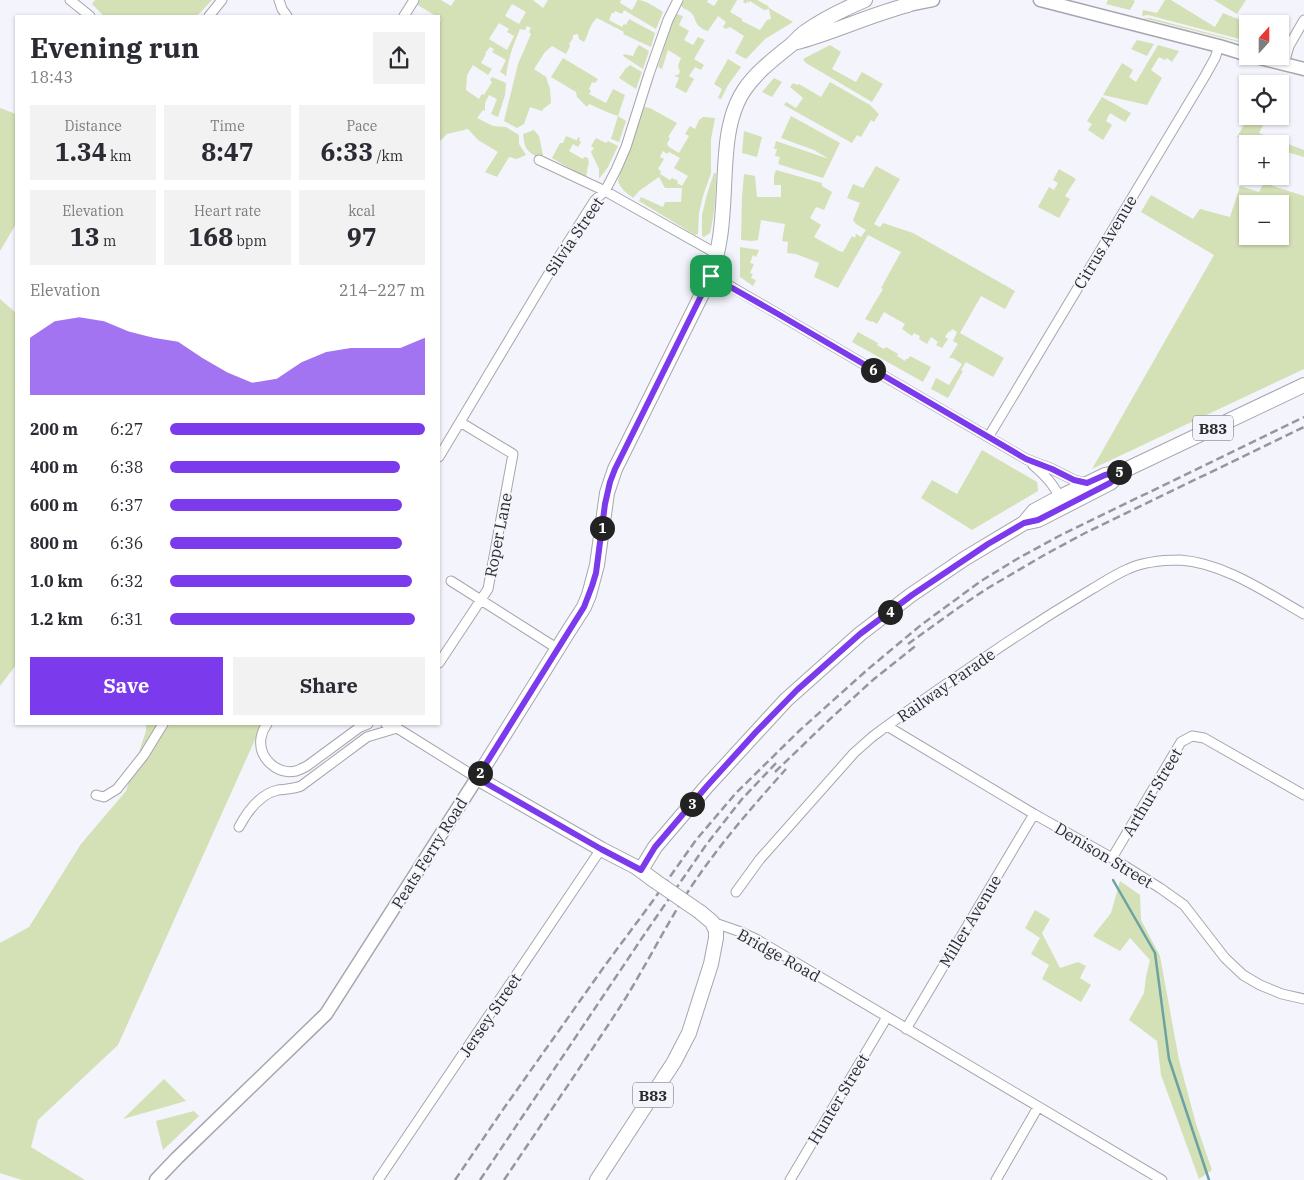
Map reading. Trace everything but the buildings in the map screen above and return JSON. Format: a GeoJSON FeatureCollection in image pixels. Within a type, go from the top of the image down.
{"type":"FeatureCollection","features":[{"type":"Feature","properties":{"kind":"main road"},"geometry":{"type":"LineString","coordinates":[[798,38],[840,0]]}},
{"type":"Feature","properties":{"kind":"main road","name":"Peats Ferry Road"},"geometry":{"type":"LineString","coordinates":[[156,1180],[326,1014],[584,607],[597,565],[607,493],[615,469],[711,276],[718,254],[722,228],[728,131],[732,112],[742,93],[755,75],[773,59],[798,38],[836,13],[865,0]]}},
{"type":"Feature","properties":{"kind":"main road","name":"Peats Ferry Road"},"geometry":{"type":"LineString","coordinates":[[798,38],[818,37],[902,3],[932,0]]}},
{"type":"Feature","properties":{"kind":"main road"},"geometry":{"type":"LineString","coordinates":[[1040,0],[1239,52]]}},
{"type":"Feature","properties":{"kind":"main road"},"geometry":{"type":"LineString","coordinates":[[1219,46],[1239,44]]}},
{"type":"Feature","properties":{"kind":"main road"},"geometry":{"type":"LineString","coordinates":[[1289,59],[1304,61]]}},
{"type":"Feature","properties":{"kind":"main road"},"geometry":{"type":"LineString","coordinates":[[1289,61],[1304,70]]}},
{"type":"Feature","properties":{"kind":"main road","name":"B83"},"geometry":{"type":"LineString","coordinates":[[641,870],[653,849],[707,786],[797,690],[860,634],[912,595],[964,559],[1024,523],[1038,520],[1087,483],[1105,475],[1123,471],[1304,385]]}},
{"type":"Feature","properties":{"kind":"main road","name":"B83"},"geometry":{"type":"LineString","coordinates":[[1062,501],[1110,483],[1123,471]]}},
{"type":"Feature","properties":{"kind":"main road","name":"Bridge Road"},"geometry":{"type":"LineString","coordinates":[[477,778],[641,870],[712,922]]}},
{"type":"Feature","properties":{"kind":"main road","name":"B83"},"geometry":{"type":"LineString","coordinates":[[597,1180],[674,1062],[689,1033],[712,964],[716,938],[716,931],[712,922]]}},
{"type":"Feature","properties":{"kind":"street"},"geometry":{"type":"LineString","coordinates":[[70,0],[89,15]]}},
{"type":"Feature","properties":{"kind":"street"},"geometry":{"type":"LineString","coordinates":[[210,15],[222,0]]}},
{"type":"Feature","properties":{"kind":"street"},"geometry":{"type":"LineString","coordinates":[[279,0],[286,15]]}},
{"type":"Feature","properties":{"kind":"street"},"geometry":{"type":"LineString","coordinates":[[405,15],[414,0]]}},
{"type":"Feature","properties":{"kind":"street","name":"Silvia Street"},"geometry":{"type":"LineString","coordinates":[[440,455],[581,221],[594,200],[605,191],[616,170],[626,147],[668,20],[678,0]]}},
{"type":"Feature","properties":{"kind":"street"},"geometry":{"type":"LineString","coordinates":[[1289,46],[1304,20]]}},
{"type":"Feature","properties":{"kind":"street","name":"Citrus Avenue"},"geometry":{"type":"LineString","coordinates":[[989,436],[1205,76],[1218,52],[1219,46]]}},
{"type":"Feature","properties":{"kind":"street"},"geometry":{"type":"LineString","coordinates":[[539,160],[605,191],[718,254]]}},
{"type":"Feature","properties":{"kind":"street"},"geometry":{"type":"LineString","coordinates":[[711,276],[1026,459],[1047,476],[1062,501]]}},
{"type":"Feature","properties":{"kind":"street","name":"Roper Lane"},"geometry":{"type":"LineString","coordinates":[[440,661],[488,589],[513,454],[460,422]]}},
{"type":"Feature","properties":{"kind":"street"},"geometry":{"type":"LineString","coordinates":[[1026,459],[1074,480],[1087,483]]}},
{"type":"Feature","properties":{"kind":"street","name":"Railway Parade"},"geometry":{"type":"LineString","coordinates":[[736,892],[760,859],[854,754],[872,737],[1026,629],[1129,568],[1167,560],[1182,560],[1208,565],[1254,586],[1304,614]]}},
{"type":"Feature","properties":{"kind":"street"},"geometry":{"type":"LineString","coordinates":[[451,581],[558,649]]}},
{"type":"Feature","properties":{"kind":"street"},"geometry":{"type":"LineString","coordinates":[[96,795],[104,796],[117,789],[144,754],[162,725]]}},
{"type":"Feature","properties":{"kind":"street"},"geometry":{"type":"LineString","coordinates":[[266,725],[261,740],[264,758],[270,765],[288,772],[297,771],[307,766],[365,725]]}},
{"type":"Feature","properties":{"kind":"street"},"geometry":{"type":"LineString","coordinates":[[239,827],[248,812],[270,793],[301,786],[367,737],[399,726]]}},
{"type":"Feature","properties":{"kind":"street","name":"Bridge Road"},"geometry":{"type":"LineString","coordinates":[[399,726],[477,778]]}},
{"type":"Feature","properties":{"kind":"street","name":"Denison Street"},"geometry":{"type":"LineString","coordinates":[[887,726],[1160,888],[1184,905],[1225,958],[1243,975],[1260,985],[1282,994],[1304,999]]}},
{"type":"Feature","properties":{"kind":"street","name":"Arthur Street"},"geometry":{"type":"LineString","coordinates":[[1112,858],[1181,742],[1192,736],[1204,738],[1304,794]]}},
{"type":"Feature","properties":{"kind":"street","name":"Miller Avenue"},"geometry":{"type":"LineString","coordinates":[[906,1029],[1034,814]]}},
{"type":"Feature","properties":{"kind":"street","name":"Jersey Street"},"geometry":{"type":"LineString","coordinates":[[378,1180],[601,849]]}},
{"type":"Feature","properties":{"kind":"street","name":"Bridge Road"},"geometry":{"type":"LineString","coordinates":[[712,922],[756,939],[1162,1180]]}},
{"type":"Feature","properties":{"kind":"street","name":"Hunter Street"},"geometry":{"type":"LineString","coordinates":[[790,1180],[887,1017]]}},
{"type":"Feature","properties":{"kind":"street"},"geometry":{"type":"LineString","coordinates":[[996,1180],[1038,1107]]}},
{"type":"Feature","properties":{"kind":"green space"},"geometry":{"type":"Polygon","coordinates":[[[95,0],[212,0],[198,15],[103,15],[92,4],[95,0]]]}},
{"type":"Feature","properties":{"kind":"green space"},"geometry":{"type":"Polygon","coordinates":[[[418,0],[441,0],[451,6],[455,0],[533,0],[543,8],[548,0],[621,0],[620,3],[632,10],[637,0],[640,0],[663,12],[656,29],[624,10],[622,14],[615,11],[612,13],[609,20],[622,27],[624,24],[626,25],[629,19],[655,33],[651,47],[623,34],[624,32],[597,18],[590,27],[584,42],[579,39],[578,34],[573,35],[566,54],[552,46],[545,52],[534,69],[546,77],[550,89],[551,103],[542,111],[530,107],[524,124],[517,128],[504,121],[518,64],[531,34],[529,32],[531,28],[527,26],[525,30],[520,29],[511,52],[506,77],[500,72],[506,60],[492,52],[494,49],[490,47],[481,63],[492,69],[488,75],[473,65],[467,75],[466,90],[479,99],[482,94],[484,95],[492,82],[490,80],[492,77],[506,83],[505,95],[498,117],[491,114],[497,99],[489,95],[485,103],[485,111],[483,110],[477,118],[493,126],[506,127],[519,135],[519,144],[526,155],[517,159],[509,157],[497,177],[485,172],[498,152],[478,140],[468,129],[447,134],[440,141],[441,19],[440,15],[434,15],[416,4],[418,0]],[[512,4],[505,16],[519,24],[526,12],[512,4]],[[499,23],[489,39],[507,50],[514,36],[507,32],[509,29],[499,23]]]}},
{"type":"Feature","properties":{"kind":"green space"},"geometry":{"type":"Polygon","coordinates":[[[684,0],[708,0],[707,2],[714,6],[718,0],[737,0],[730,12],[742,19],[742,21],[760,30],[767,20],[771,19],[769,9],[764,10],[750,1],[749,3],[747,1],[746,4],[743,2],[744,0],[757,0],[793,22],[765,39],[746,59],[735,53],[744,36],[730,27],[726,29],[723,27],[726,22],[718,16],[708,31],[702,28],[693,15],[681,5],[684,0]]]}},
{"type":"Feature","properties":{"kind":"green space"},"geometry":{"type":"Polygon","coordinates":[[[1108,0],[1135,1],[1130,10],[1106,4],[1108,0]]]}},
{"type":"Feature","properties":{"kind":"green space"},"geometry":{"type":"Polygon","coordinates":[[[1165,0],[1171,0],[1215,27],[1223,13],[1239,20],[1239,39],[1148,15],[1142,16],[1143,10],[1157,13],[1165,0]]]}},
{"type":"Feature","properties":{"kind":"green space"},"geometry":{"type":"Polygon","coordinates":[[[1214,0],[1246,0],[1237,14],[1214,0]]]}},
{"type":"Feature","properties":{"kind":"green space"},"geometry":{"type":"Polygon","coordinates":[[[676,14],[683,16],[679,25],[689,31],[684,40],[693,45],[698,37],[705,40],[694,59],[704,65],[701,70],[695,67],[689,76],[694,79],[686,93],[675,87],[679,78],[674,75],[678,75],[680,72],[678,66],[681,58],[668,50],[662,69],[658,67],[676,14]]]}},
{"type":"Feature","properties":{"kind":"green space"},"geometry":{"type":"Polygon","coordinates":[[[1143,18],[1150,18],[1239,42],[1143,18]]]}},
{"type":"Feature","properties":{"kind":"green space"},"geometry":{"type":"Polygon","coordinates":[[[1137,40],[1154,44],[1147,56],[1131,49],[1137,40]]]}},
{"type":"Feature","properties":{"kind":"green space"},"geometry":{"type":"Polygon","coordinates":[[[639,45],[649,51],[643,69],[623,56],[624,54],[633,56],[639,45]]]}},
{"type":"Feature","properties":{"kind":"green space"},"geometry":{"type":"Polygon","coordinates":[[[830,45],[841,52],[832,69],[856,82],[862,72],[883,84],[872,102],[806,63],[803,59],[830,45]]]}},
{"type":"Feature","properties":{"kind":"green space"},"geometry":{"type":"Polygon","coordinates":[[[1158,45],[1179,51],[1172,62],[1167,58],[1165,60],[1159,57],[1151,70],[1162,78],[1147,105],[1103,95],[1122,63],[1133,70],[1129,77],[1136,82],[1158,45]]]}},
{"type":"Feature","properties":{"kind":"green space"},"geometry":{"type":"Polygon","coordinates":[[[563,58],[598,79],[595,83],[592,82],[589,94],[606,103],[613,89],[625,95],[618,116],[589,104],[587,107],[577,97],[576,92],[551,77],[563,58]]]}},
{"type":"Feature","properties":{"kind":"green space"},"geometry":{"type":"Polygon","coordinates":[[[728,59],[741,67],[721,99],[718,98],[722,89],[714,84],[728,59]]]}},
{"type":"Feature","properties":{"kind":"green space"},"geometry":{"type":"Polygon","coordinates":[[[630,65],[642,72],[636,89],[619,78],[630,65]]]}},
{"type":"Feature","properties":{"kind":"green space"},"geometry":{"type":"Polygon","coordinates":[[[774,78],[782,82],[772,97],[762,92],[774,78]]]}},
{"type":"Feature","properties":{"kind":"green space"},"geometry":{"type":"Polygon","coordinates":[[[830,82],[870,105],[879,114],[874,122],[871,120],[861,137],[857,135],[852,143],[784,105],[786,102],[796,108],[803,98],[790,87],[793,83],[799,84],[821,97],[830,82]]]}},
{"type":"Feature","properties":{"kind":"green space"},"geometry":{"type":"Polygon","coordinates":[[[1102,97],[1131,113],[1125,122],[1110,113],[1106,121],[1112,125],[1103,140],[1088,130],[1092,124],[1087,121],[1102,97]]]}},
{"type":"Feature","properties":{"kind":"green space"},"geometry":{"type":"Polygon","coordinates":[[[644,107],[650,108],[677,123],[668,137],[670,138],[667,144],[679,153],[689,136],[685,134],[690,126],[695,129],[699,120],[703,117],[715,118],[711,139],[711,173],[699,213],[698,234],[695,235],[639,201],[641,197],[663,207],[665,202],[681,202],[682,188],[665,188],[659,177],[639,191],[633,198],[622,188],[618,180],[644,107]],[[663,151],[660,157],[664,159],[658,169],[661,171],[660,174],[670,180],[672,178],[678,181],[677,183],[682,186],[688,176],[674,168],[680,158],[669,152],[667,154],[663,151]]]}},
{"type":"Feature","properties":{"kind":"green space"},"geometry":{"type":"Polygon","coordinates":[[[0,108],[15,114],[15,226],[0,251],[0,108]]]}},
{"type":"Feature","properties":{"kind":"green space"},"geometry":{"type":"Polygon","coordinates":[[[618,116],[626,121],[619,142],[611,139],[618,116]]]}},
{"type":"Feature","properties":{"kind":"green space"},"geometry":{"type":"Polygon","coordinates":[[[791,116],[840,143],[823,178],[778,164],[780,157],[775,156],[777,149],[774,149],[776,141],[829,159],[814,150],[781,138],[791,116]]]}},
{"type":"Feature","properties":{"kind":"green space"},"geometry":{"type":"Polygon","coordinates":[[[1244,125],[1263,125],[1259,133],[1264,135],[1239,135],[1239,138],[1237,137],[1244,125]]]}},
{"type":"Feature","properties":{"kind":"green space"},"geometry":{"type":"Polygon","coordinates":[[[534,130],[539,136],[543,155],[540,159],[526,147],[523,134],[534,130]]]}},
{"type":"Feature","properties":{"kind":"green space"},"geometry":{"type":"Polygon","coordinates":[[[744,131],[762,137],[757,157],[742,153],[744,131]]]}},
{"type":"Feature","properties":{"kind":"green space"},"geometry":{"type":"Polygon","coordinates":[[[566,136],[576,140],[578,137],[580,138],[581,142],[578,147],[573,144],[569,151],[583,159],[584,157],[588,158],[589,165],[586,178],[552,158],[566,136]]]}},
{"type":"Feature","properties":{"kind":"green space"},"geometry":{"type":"Polygon","coordinates":[[[596,138],[618,146],[608,167],[599,179],[599,169],[591,152],[594,148],[591,146],[596,138]]]}},
{"type":"Feature","properties":{"kind":"green space"},"geometry":{"type":"Polygon","coordinates":[[[1289,144],[1304,150],[1304,157],[1289,153],[1289,144]]]}},
{"type":"Feature","properties":{"kind":"green space"},"geometry":{"type":"Polygon","coordinates":[[[876,166],[900,179],[874,224],[880,227],[883,223],[913,233],[1015,291],[1005,309],[981,296],[960,333],[1004,358],[993,377],[966,362],[948,398],[931,389],[936,378],[949,385],[962,364],[953,358],[949,358],[958,344],[953,341],[957,332],[952,329],[949,331],[945,337],[948,339],[942,348],[936,345],[938,342],[931,337],[927,344],[919,339],[920,336],[914,333],[912,336],[902,329],[905,324],[884,312],[877,324],[865,319],[883,289],[881,288],[901,252],[868,235],[838,288],[814,277],[819,263],[796,254],[787,253],[788,242],[782,241],[785,224],[761,220],[758,240],[741,240],[744,174],[755,176],[757,197],[781,197],[781,185],[774,185],[776,170],[822,183],[822,186],[832,192],[824,210],[816,207],[810,218],[821,225],[814,237],[843,252],[852,236],[855,238],[856,234],[861,237],[866,230],[853,220],[860,203],[847,198],[853,184],[863,188],[876,166]]]}},
{"type":"Feature","properties":{"kind":"green space"},"geometry":{"type":"Polygon","coordinates":[[[1059,169],[1076,179],[1065,196],[1070,199],[1059,218],[1038,207],[1049,187],[1054,190],[1058,183],[1053,180],[1059,169]]]}},
{"type":"Feature","properties":{"kind":"green space"},"geometry":{"type":"Polygon","coordinates":[[[714,173],[716,173],[716,180],[713,218],[710,233],[704,237],[702,236],[702,215],[714,173]]]}},
{"type":"Feature","properties":{"kind":"green space"},"geometry":{"type":"Polygon","coordinates":[[[1263,185],[1270,185],[1304,196],[1304,369],[1092,469],[1214,255],[1141,212],[1151,195],[1193,219],[1200,209],[1230,217],[1240,186],[1259,192],[1263,185]]]}},
{"type":"Feature","properties":{"kind":"green space"},"geometry":{"type":"Polygon","coordinates":[[[740,247],[759,250],[756,257],[753,255],[750,263],[754,264],[750,273],[753,274],[751,278],[756,280],[753,286],[740,277],[740,247]]]}},
{"type":"Feature","properties":{"kind":"green space"},"geometry":{"type":"Polygon","coordinates":[[[0,299],[15,312],[15,666],[0,686],[0,299]]]}},
{"type":"Feature","properties":{"kind":"green space"},"geometry":{"type":"Polygon","coordinates":[[[858,332],[878,343],[877,345],[884,349],[886,347],[898,354],[897,356],[905,361],[910,356],[931,367],[923,382],[852,342],[858,332]]]}},
{"type":"Feature","properties":{"kind":"green space"},"geometry":{"type":"Polygon","coordinates":[[[982,450],[1037,482],[1038,491],[972,530],[921,498],[932,480],[957,494],[982,450]]]}},
{"type":"Feature","properties":{"kind":"green space"},"geometry":{"type":"Polygon","coordinates":[[[146,725],[262,725],[118,1045],[38,1120],[31,1147],[85,1180],[22,1180],[0,1173],[0,943],[29,927],[81,844],[126,791],[146,731],[146,725]]]}},
{"type":"Feature","properties":{"kind":"green space"},"geometry":{"type":"Polygon","coordinates":[[[1120,881],[1140,895],[1141,920],[1160,956],[1179,1060],[1196,1124],[1212,1170],[1199,1179],[1161,1075],[1157,1041],[1129,1020],[1144,993],[1150,960],[1130,938],[1120,951],[1093,936],[1111,913],[1120,881]]]}},
{"type":"Feature","properties":{"kind":"green space"},"geometry":{"type":"Polygon","coordinates":[[[1035,910],[1050,919],[1042,933],[1060,968],[1078,962],[1086,966],[1080,978],[1091,985],[1081,1002],[1042,979],[1049,965],[1031,954],[1040,938],[1025,928],[1035,910]]]}},
{"type":"Feature","properties":{"kind":"green space"},"geometry":{"type":"Polygon","coordinates":[[[164,1079],[186,1101],[123,1119],[164,1079]]]}},
{"type":"Feature","properties":{"kind":"green space"},"geometry":{"type":"Polygon","coordinates":[[[194,1111],[199,1116],[163,1150],[156,1121],[194,1111]]]}},
{"type":"Feature","properties":{"kind":"waterway"},"geometry":{"type":"LineString","coordinates":[[1113,880],[1155,953],[1169,1059],[1209,1180]]}},
{"type":"Feature","properties":{"kind":"railway"},"geometry":{"type":"LineString","coordinates":[[455,1180],[606,964],[696,840],[736,793],[799,731],[921,625],[981,581],[1059,536],[1304,417]]}},
{"type":"Feature","properties":{"kind":"railway"},"geometry":{"type":"LineString","coordinates":[[908,644],[988,588],[1046,554],[1087,532],[1304,427]]}},
{"type":"Feature","properties":{"kind":"railway"},"geometry":{"type":"LineString","coordinates":[[775,772],[874,679],[918,644]]}},
{"type":"Feature","properties":{"kind":"railway"},"geometry":{"type":"LineString","coordinates":[[480,1180],[706,845],[742,799],[778,761]]}},
{"type":"Feature","properties":{"kind":"railway"},"geometry":{"type":"LineString","coordinates":[[504,1180],[620,1007],[691,887],[736,826],[786,769]]}},
{"type":"Feature","properties":{"kind":"route"},"geometry":{"type":"LineString","coordinates":[[711,276],[1026,459],[1052,469],[1066,478],[1087,483],[1105,475],[1123,471],[1110,483],[1038,520],[1024,523],[988,544],[912,595],[860,634],[786,700],[756,732],[650,853],[641,870],[477,778],[584,607],[596,573],[605,504],[610,482],[620,456],[711,276]]}}]}
